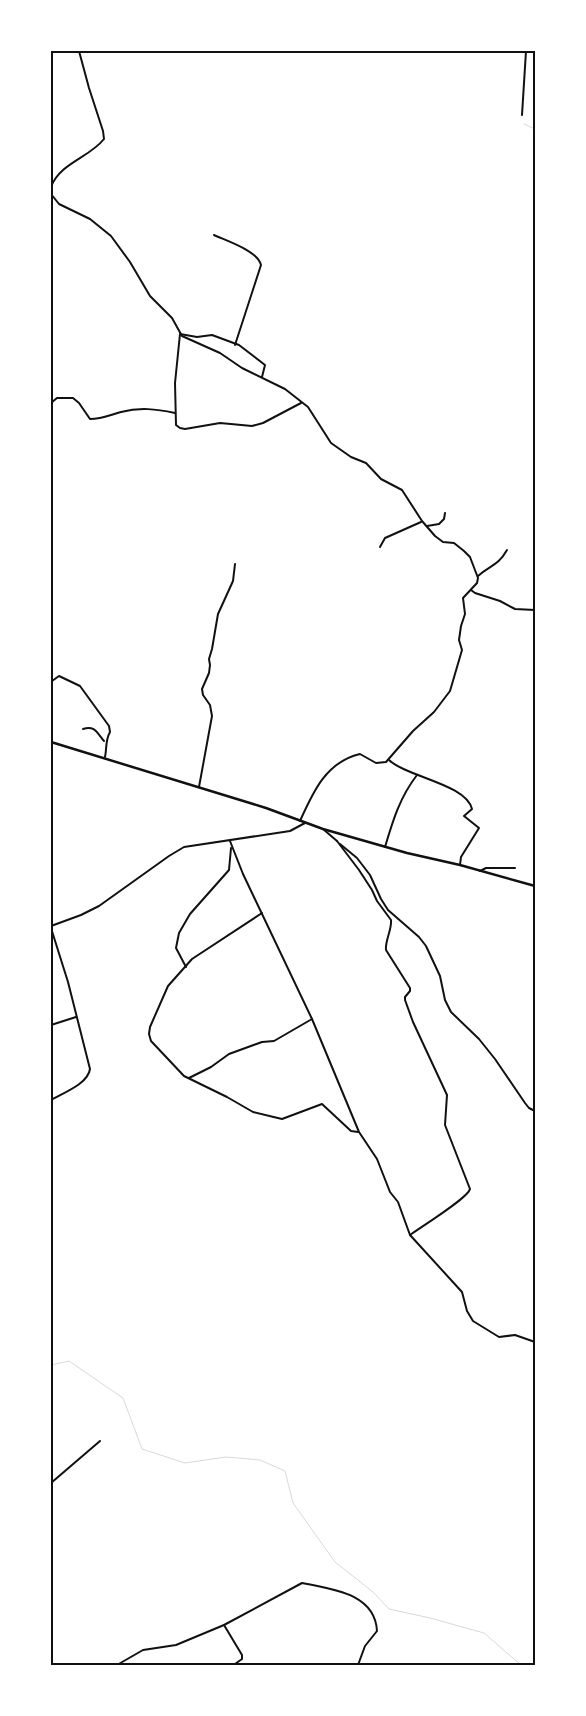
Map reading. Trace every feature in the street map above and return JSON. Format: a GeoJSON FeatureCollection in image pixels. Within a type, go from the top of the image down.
{"type":"FeatureCollection","features":[{"type":"Feature","properties":{"kind":"street"},"geometry":{"type":"LineString","coordinates":[[51,187],[55,178],[62,170],[80,159],[104,139],[80,51]]}},
{"type":"Feature","properties":{"kind":"street"},"geometry":{"type":"LineString","coordinates":[[522,115],[526,51]]}},
{"type":"Feature","properties":{"kind":"street"},"geometry":{"type":"LineString","coordinates":[[51,194],[60,204],[104,228],[130,262],[150,296],[172,318],[180,334],[220,352],[242,368],[285,389],[300,403],[308,407],[326,437],[338,450],[366,463],[381,479],[405,493],[422,521],[441,541],[454,542],[464,551],[470,558],[478,576],[477,583],[463,598],[465,614],[461,626],[461,652],[450,691],[434,712],[405,739],[389,760],[380,764],[360,754],[334,767],[325,774],[300,821]]}},
{"type":"Feature","properties":{"kind":"street"},"geometry":{"type":"LineString","coordinates":[[214,236],[258,257],[261,265],[235,344]]}},
{"type":"Feature","properties":{"kind":"street"},"geometry":{"type":"LineString","coordinates":[[180,334],[197,337],[212,335],[235,344],[265,365],[262,378]]}},
{"type":"Feature","properties":{"kind":"street"},"geometry":{"type":"LineString","coordinates":[[180,334],[176,365],[175,412],[175,422],[180,428],[194,428],[220,423],[252,426],[263,423],[300,403]]}},
{"type":"Feature","properties":{"kind":"street"},"geometry":{"type":"LineString","coordinates":[[51,403],[57,398],[73,398],[90,419],[147,408],[175,412]]}},
{"type":"Feature","properties":{"kind":"street"},"geometry":{"type":"LineString","coordinates":[[427,526],[439,524],[445,513]]}},
{"type":"Feature","properties":{"kind":"street"},"geometry":{"type":"LineString","coordinates":[[380,547],[385,538],[422,521]]}},
{"type":"Feature","properties":{"kind":"street"},"geometry":{"type":"LineString","coordinates":[[478,576],[485,570],[498,564],[507,550]]}},
{"type":"Feature","properties":{"kind":"street"},"geometry":{"type":"LineString","coordinates":[[199,787],[212,716],[210,705],[202,694],[202,689],[209,673],[209,659],[218,614],[233,581],[235,564]]}},
{"type":"Feature","properties":{"kind":"street"},"geometry":{"type":"LineString","coordinates":[[471,590],[515,609],[535,610]]}},
{"type":"Feature","properties":{"kind":"street"},"geometry":{"type":"LineString","coordinates":[[52,681],[59,676],[80,686],[110,728],[105,742]]}},
{"type":"Feature","properties":{"kind":"street"},"geometry":{"type":"LineString","coordinates":[[83,729],[88,727],[95,729],[105,742],[105,758]]}},
{"type":"Feature","properties":{"kind":"street"},"geometry":{"type":"LineString","coordinates":[[51,742],[266,808],[324,829],[535,886]]}},
{"type":"Feature","properties":{"kind":"street"},"geometry":{"type":"LineString","coordinates":[[389,760],[398,767],[448,787],[470,803],[471,810],[464,816],[478,828],[461,857],[460,865]]}},
{"type":"Feature","properties":{"kind":"street"},"geometry":{"type":"LineString","coordinates":[[385,847],[396,810],[417,775]]}},
{"type":"Feature","properties":{"kind":"street"},"geometry":{"type":"LineString","coordinates":[[51,1100],[80,1084],[90,1073],[90,1069],[68,982],[51,927],[99,906],[177,850],[193,845],[290,831],[305,823]]}},
{"type":"Feature","properties":{"kind":"street"},"geometry":{"type":"LineString","coordinates":[[324,829],[356,858],[370,875],[380,899],[388,910],[423,941],[440,976],[451,1012],[495,1059],[524,1103],[535,1111]]}},
{"type":"Feature","properties":{"kind":"street"},"geometry":{"type":"LineString","coordinates":[[230,841],[312,1019],[359,1132],[377,1159],[390,1192],[398,1202],[410,1235],[462,1292],[466,1312],[473,1321],[499,1337],[515,1335],[535,1342]]}},
{"type":"Feature","properties":{"kind":"street"},"geometry":{"type":"LineString","coordinates":[[337,841],[359,870],[391,920],[392,924],[386,943],[386,950],[410,988],[410,991],[405,996],[405,1000],[413,1022],[447,1095],[445,1125],[470,1189],[469,1194],[410,1235]]}},
{"type":"Feature","properties":{"kind":"street"},"geometry":{"type":"LineString","coordinates":[[186,966],[176,948],[179,933],[190,914],[229,870],[231,846]]}},
{"type":"Feature","properties":{"kind":"street"},"geometry":{"type":"LineString","coordinates":[[480,871],[486,868],[515,868]]}},
{"type":"Feature","properties":{"kind":"street"},"geometry":{"type":"LineString","coordinates":[[262,913],[192,959],[168,986],[150,1026],[149,1034],[153,1045],[188,1078],[227,1097],[248,1111],[281,1119],[322,1104],[351,1131],[359,1132]]}},
{"type":"Feature","properties":{"kind":"street"},"geometry":{"type":"LineString","coordinates":[[51,1025],[76,1017]]}},
{"type":"Feature","properties":{"kind":"street"},"geometry":{"type":"LineString","coordinates":[[188,1078],[211,1067],[229,1054],[262,1042],[274,1041],[312,1019]]}},
{"type":"Feature","properties":{"kind":"street"},"geometry":{"type":"LineString","coordinates":[[51,1483],[100,1441]]}},
{"type":"Feature","properties":{"kind":"street"},"geometry":{"type":"LineString","coordinates":[[117,1665],[143,1650],[176,1645],[224,1625],[301,1583],[346,1593],[356,1598],[370,1610],[375,1618],[376,1633],[364,1647],[358,1665]]}},
{"type":"Feature","properties":{"kind":"street"},"geometry":{"type":"LineString","coordinates":[[224,1625],[242,1655],[242,1659],[236,1664]]}},
{"type":"Feature","properties":{"kind":"waterway"},"geometry":{"type":"LineString","coordinates":[[524,124],[535,129]]}},
{"type":"Feature","properties":{"kind":"waterway"},"geometry":{"type":"LineString","coordinates":[[51,1365],[69,1361],[123,1398],[142,1449],[185,1463],[226,1457],[260,1460],[285,1471],[293,1503],[335,1562],[373,1592],[389,1609],[484,1633],[521,1665]]}}]}
